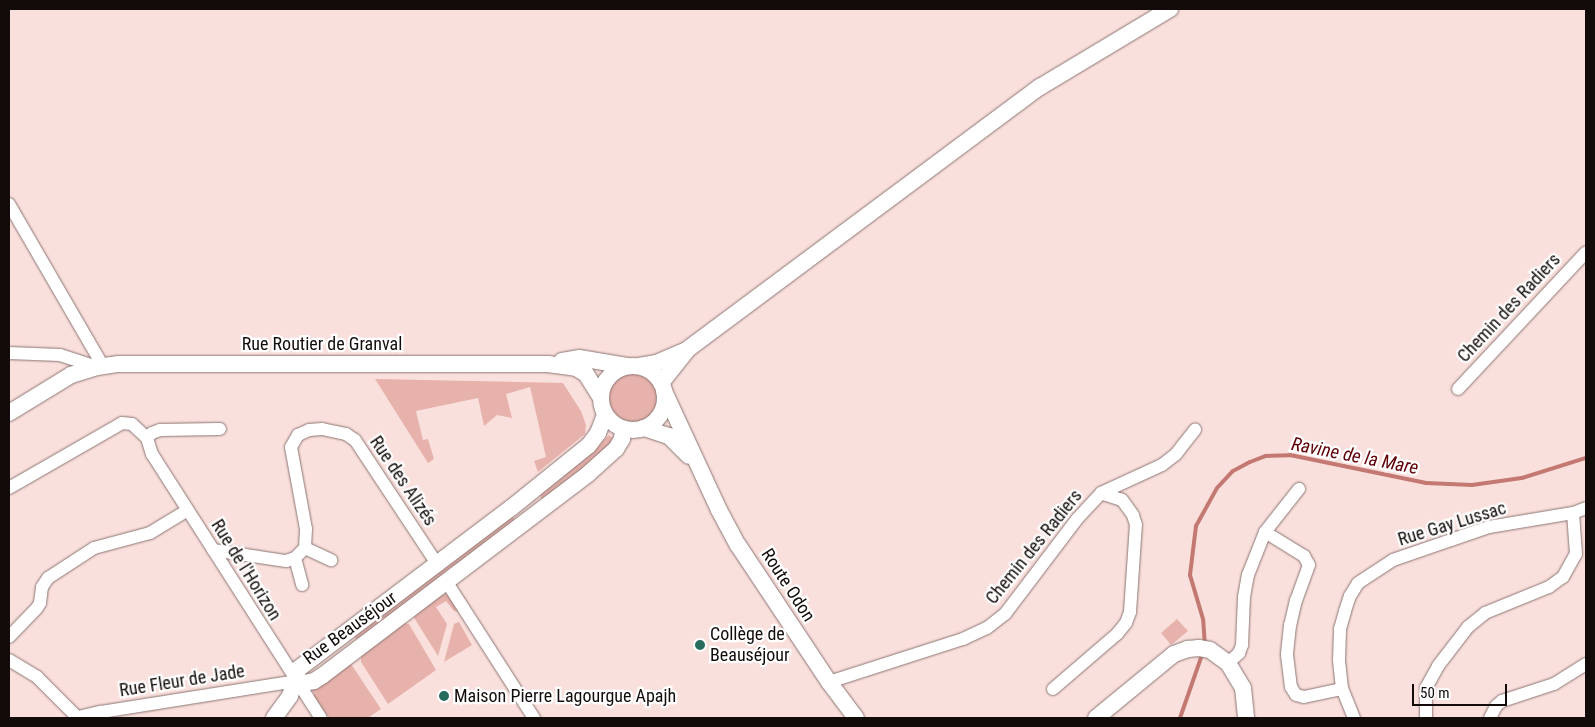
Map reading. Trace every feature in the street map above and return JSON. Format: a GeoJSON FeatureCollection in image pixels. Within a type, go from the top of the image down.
{"type":"FeatureCollection","features":[{"type":"Feature","properties":{"kind":"street"},"geometry":{"type":"LineString","coordinates":[[600,396],[603,385],[617,369],[656,363],[688,349],[1040,87],[1170,9]]}},
{"type":"Feature","properties":{"kind":"street"},"geometry":{"type":"LineString","coordinates":[[9,204],[100,367]]}},
{"type":"Feature","properties":{"kind":"street","name":"Chemin des Radiers"},"geometry":{"type":"LineString","coordinates":[[1458,389],[1586,252]]}},
{"type":"Feature","properties":{"kind":"street"},"geometry":{"type":"LineString","coordinates":[[662,387],[688,349]]}},
{"type":"Feature","properties":{"kind":"street","name":"Rue Routier de Granval"},"geometry":{"type":"LineString","coordinates":[[9,353],[60,355],[100,367]]}},
{"type":"Feature","properties":{"kind":"street"},"geometry":{"type":"LineString","coordinates":[[579,358],[633,366],[656,375],[662,387],[663,409],[652,423],[644,428],[634,430],[623,428],[613,423],[605,415],[600,396],[586,374],[576,368],[548,364],[579,358]]}},
{"type":"Feature","properties":{"kind":"street","name":"Rue Routier de Granval"},"geometry":{"type":"LineString","coordinates":[[9,413],[71,375],[100,367],[129,364],[548,364]]}},
{"type":"Feature","properties":{"kind":"street","name":"Route Odon"},"geometry":{"type":"LineString","coordinates":[[662,387],[738,545],[828,682],[856,718]]}},
{"type":"Feature","properties":{"kind":"street","name":"Rue Beauséjour"},"geometry":{"type":"LineString","coordinates":[[605,415],[598,433],[589,445],[438,564],[298,669],[296,680],[309,682],[322,676],[588,474],[616,449],[622,439],[623,428]]}},
{"type":"Feature","properties":{"kind":"street","name":"Rue de l'Horizon"},"geometry":{"type":"LineString","coordinates":[[9,488],[122,423],[132,424],[146,438],[152,454],[321,718]]}},
{"type":"Feature","properties":{"kind":"street","name":"Rue des Alizés"},"geometry":{"type":"LineString","coordinates":[[305,548],[306,529],[291,447],[298,435],[309,430],[322,428],[346,434],[355,440],[438,564]]}},
{"type":"Feature","properties":{"kind":"street","name":"Route Odon"},"geometry":{"type":"LineString","coordinates":[[644,428],[669,436],[678,442],[699,467]]}},
{"type":"Feature","properties":{"kind":"street"},"geometry":{"type":"LineString","coordinates":[[146,438],[152,432],[160,430],[220,429]]}},
{"type":"Feature","properties":{"kind":"street","name":"Chemin des Radiers"},"geometry":{"type":"LineString","coordinates":[[828,682],[963,639],[987,628],[1005,614],[1077,519],[1101,493],[1162,465],[1176,454],[1195,430]]}},
{"type":"Feature","properties":{"kind":"street"},"geometry":{"type":"LineString","coordinates":[[1228,663],[1239,653],[1242,645],[1244,597],[1248,575],[1265,532],[1299,489]]}},
{"type":"Feature","properties":{"kind":"street"},"geometry":{"type":"LineString","coordinates":[[1053,689],[1117,634],[1126,623],[1130,612],[1136,524],[1133,515],[1122,500],[1101,493]]}},
{"type":"Feature","properties":{"kind":"street","name":"Rue Gay Lussac"},"geometry":{"type":"LineString","coordinates":[[1354,718],[1342,689],[1339,660],[1340,629],[1350,596],[1358,583],[1393,560],[1488,528],[1573,513],[1586,508]]}},
{"type":"Feature","properties":{"kind":"street"},"geometry":{"type":"LineString","coordinates":[[9,637],[37,608],[40,603],[42,587],[52,575],[94,548],[150,533],[188,510]]}},
{"type":"Feature","properties":{"kind":"street"},"geometry":{"type":"LineString","coordinates":[[1426,718],[1426,688],[1438,666],[1468,627],[1485,613],[1549,587],[1566,572],[1576,554],[1573,513]]}},
{"type":"Feature","properties":{"kind":"street"},"geometry":{"type":"LineString","coordinates":[[1265,532],[1304,556],[1309,565],[1296,600],[1290,625],[1287,655],[1291,687],[1296,695],[1304,697],[1342,689]]}},
{"type":"Feature","properties":{"kind":"street"},"geometry":{"type":"LineString","coordinates":[[213,550],[286,561],[295,558],[305,548],[331,560]]}},
{"type":"Feature","properties":{"kind":"street"},"geometry":{"type":"LineString","coordinates":[[295,558],[302,584]]}},
{"type":"Feature","properties":{"kind":"street"},"geometry":{"type":"LineString","coordinates":[[446,581],[534,718]]}},
{"type":"Feature","properties":{"kind":"street"},"geometry":{"type":"LineString","coordinates":[[1096,718],[1174,654],[1188,649],[1199,648],[1210,650],[1228,663],[1243,688],[1246,718]]}},
{"type":"Feature","properties":{"kind":"street"},"geometry":{"type":"LineString","coordinates":[[9,660],[37,677],[76,718]]}},
{"type":"Feature","properties":{"kind":"street"},"geometry":{"type":"LineString","coordinates":[[1490,718],[1496,706],[1502,701],[1554,684],[1586,664]]}},
{"type":"Feature","properties":{"kind":"street"},"geometry":{"type":"LineString","coordinates":[[274,718],[286,703],[296,680]]}},
{"type":"Feature","properties":{"kind":"street","name":"Rue Fleur de Jade"},"geometry":{"type":"LineString","coordinates":[[76,718],[296,680]]}},
{"type":"Feature","properties":{"kind":"shaded area"},"geometry":{"type":"Polygon","coordinates":[[[632,371],[642,373],[650,379],[656,387],[658,397],[656,407],[650,415],[642,421],[632,423],[622,421],[614,415],[608,407],[606,397],[608,387],[614,379],[622,373],[632,371]]]}},
{"type":"Feature","properties":{"kind":"shaded area"},"geometry":{"type":"Polygon","coordinates":[[[375,379],[563,383],[581,411],[586,425],[585,434],[538,472],[534,461],[546,457],[530,387],[506,394],[512,418],[497,415],[484,426],[478,398],[416,411],[423,440],[428,439],[434,459],[428,463],[375,379]]]}},
{"type":"Feature","properties":{"kind":"shaded area"},"geometry":{"type":"Polygon","coordinates":[[[609,435],[614,439],[600,458],[543,499],[541,498],[540,493],[596,449],[609,435]]]}},
{"type":"Feature","properties":{"kind":"shaded area"},"geometry":{"type":"Polygon","coordinates":[[[512,516],[515,520],[358,640],[355,638],[354,635],[512,516]]]}},
{"type":"Feature","properties":{"kind":"shaded area"},"geometry":{"type":"Polygon","coordinates":[[[441,594],[449,595],[460,612],[454,611],[446,601],[436,607],[447,624],[438,656],[413,616],[441,594]]]}},
{"type":"Feature","properties":{"kind":"shaded area"},"geometry":{"type":"Polygon","coordinates":[[[1177,619],[1188,631],[1171,645],[1161,633],[1177,619]]]}},
{"type":"Feature","properties":{"kind":"shaded area"},"geometry":{"type":"Polygon","coordinates":[[[459,622],[472,645],[444,662],[454,624],[459,622]]]}},
{"type":"Feature","properties":{"kind":"shaded area"},"geometry":{"type":"Polygon","coordinates":[[[404,623],[409,624],[436,670],[388,704],[361,662],[361,653],[404,623]]]}},
{"type":"Feature","properties":{"kind":"shaded area"},"geometry":{"type":"Polygon","coordinates":[[[351,664],[381,709],[368,718],[329,718],[313,695],[315,694],[312,690],[351,664]]]}},
{"type":"Feature","properties":{"kind":"waterway","name":"Ravine de la Mare"},"geometry":{"type":"LineString","coordinates":[[1205,646],[1203,619],[1190,575],[1196,526],[1217,488],[1233,471],[1250,462],[1266,456],[1290,455],[1426,483],[1472,485],[1522,478],[1586,458]]}},
{"type":"Feature","properties":{"kind":"waterway","name":"Ravine de la Mare"},"geometry":{"type":"LineString","coordinates":[[1180,718],[1203,652]]}},
{"type":"Feature","properties":{"kind":"place","name":"Collège de Beauséjour"},"geometry":{"type":"Point","coordinates":[700,645]}},
{"type":"Feature","properties":{"kind":"place","name":"Maison Pierre Lagourgue Apajh"},"geometry":{"type":"Point","coordinates":[444,696]}}]}
